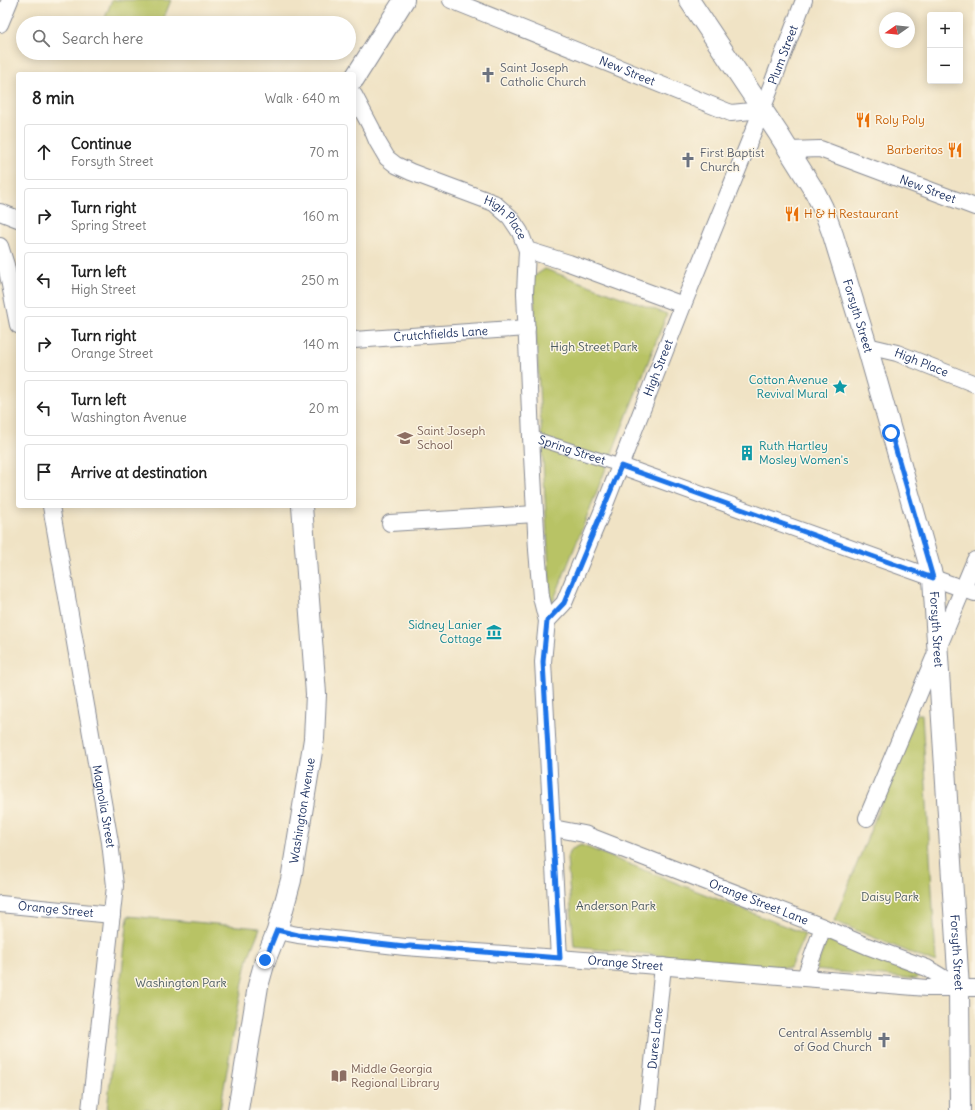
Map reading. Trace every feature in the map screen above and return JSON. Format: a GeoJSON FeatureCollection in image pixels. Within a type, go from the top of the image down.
{"type":"FeatureCollection","features":[{"type":"Feature","properties":{"kind":"street"},"geometry":{"type":"LineString","coordinates":[[356,76],[404,0]]}},
{"type":"Feature","properties":{"kind":"street","name":"New Street"},"geometry":{"type":"LineString","coordinates":[[451,0],[731,113],[762,110]]}},
{"type":"Feature","properties":{"kind":"street","name":"Forsyth Street"},"geometry":{"type":"LineString","coordinates":[[689,0],[789,150],[823,208],[833,235],[933,578],[967,988],[960,1110]]}},
{"type":"Feature","properties":{"kind":"street","name":"Plum Street"},"geometry":{"type":"LineString","coordinates":[[762,110],[804,0]]}},
{"type":"Feature","properties":{"kind":"street","name":"High Place"},"geometry":{"type":"LineString","coordinates":[[356,99],[386,158],[396,165],[411,172],[494,203],[510,217],[520,232],[527,250],[569,263],[683,305]]}},
{"type":"Feature","properties":{"kind":"street","name":"High Street"},"geometry":{"type":"LineString","coordinates":[[547,621],[564,603],[621,466],[683,305],[762,110]]}},
{"type":"Feature","properties":{"kind":"street","name":"New Street"},"geometry":{"type":"LineString","coordinates":[[789,150],[820,149],[975,207]]}},
{"type":"Feature","properties":{"kind":"street"},"geometry":{"type":"LineString","coordinates":[[0,212],[16,218]]}},
{"type":"Feature","properties":{"kind":"street"},"geometry":{"type":"LineString","coordinates":[[0,246],[6,265],[16,315]]}},
{"type":"Feature","properties":{"kind":"street"},"geometry":{"type":"LineString","coordinates":[[527,250],[525,293],[531,437],[541,597],[547,621],[543,662],[560,958]]}},
{"type":"Feature","properties":{"kind":"street","name":"Crutchfields Lane"},"geometry":{"type":"LineString","coordinates":[[356,340],[527,328]]}},
{"type":"Feature","properties":{"kind":"street","name":"High Place"},"geometry":{"type":"LineString","coordinates":[[866,346],[897,353],[975,384]]}},
{"type":"Feature","properties":{"kind":"street","name":"Spring Street"},"geometry":{"type":"LineString","coordinates":[[531,437],[621,466],[969,591]]}},
{"type":"Feature","properties":{"kind":"street","name":"Magnolia Street"},"geometry":{"type":"LineString","coordinates":[[51,508],[110,842],[115,886],[90,1110]]}},
{"type":"Feature","properties":{"kind":"street","name":"Washington Avenue"},"geometry":{"type":"LineString","coordinates":[[238,1110],[258,986],[265,960],[277,930],[291,880],[314,739],[316,694],[302,508]]}},
{"type":"Feature","properties":{"kind":"street"},"geometry":{"type":"LineString","coordinates":[[390,523],[535,514]]}},
{"type":"Feature","properties":{"kind":"street"},"geometry":{"type":"LineString","coordinates":[[867,818],[938,647],[969,591],[975,560]]}},
{"type":"Feature","properties":{"kind":"street","name":"Orange Street Lane"},"geometry":{"type":"LineString","coordinates":[[553,828],[584,834],[823,927],[867,946],[927,968],[967,988]]}},
{"type":"Feature","properties":{"kind":"street","name":"Orange Street"},"geometry":{"type":"LineString","coordinates":[[0,904],[112,915]]}},
{"type":"Feature","properties":{"kind":"street"},"geometry":{"type":"LineString","coordinates":[[805,977],[823,927]]}},
{"type":"Feature","properties":{"kind":"street","name":"Orange Street"},"geometry":{"type":"LineString","coordinates":[[277,930],[298,935],[405,947],[410,946],[805,977],[927,988],[967,988]]}},
{"type":"Feature","properties":{"kind":"street","name":"Dures Lane"},"geometry":{"type":"LineString","coordinates":[[648,1110],[662,966]]}},
{"type":"Feature","properties":{"kind":"green space"},"geometry":{"type":"Polygon","coordinates":[[[112,0],[171,0],[165,16],[106,16],[112,0]]]}},
{"type":"Feature","properties":{"kind":"green space","name":"High Street Park"},"geometry":{"type":"Polygon","coordinates":[[[545,269],[667,314],[551,607],[533,277],[545,269]]]}},
{"type":"Feature","properties":{"kind":"green space","name":"Daisy Park"},"geometry":{"type":"Polygon","coordinates":[[[917,714],[922,714],[936,961],[933,962],[834,921],[917,714]]]}},
{"type":"Feature","properties":{"kind":"green space","name":"Anderson Park"},"geometry":{"type":"Polygon","coordinates":[[[581,845],[805,934],[790,968],[574,947],[567,858],[570,850],[581,845]]]}},
{"type":"Feature","properties":{"kind":"green space","name":"Washington Park"},"geometry":{"type":"Polygon","coordinates":[[[128,916],[260,928],[248,958],[220,1110],[107,1110],[128,916]]]}},
{"type":"Feature","properties":{"kind":"green space"},"geometry":{"type":"Polygon","coordinates":[[[827,940],[918,976],[917,979],[815,970],[827,940]]]}},
{"type":"Feature","properties":{"kind":"place","name":"Saint Joseph Catholic Church"},"geometry":{"type":"Point","coordinates":[488,75]}},
{"type":"Feature","properties":{"kind":"place","name":"Roly Poly"},"geometry":{"type":"Point","coordinates":[863,120]}},
{"type":"Feature","properties":{"kind":"place","name":"Barberitos"},"geometry":{"type":"Point","coordinates":[955,150]}},
{"type":"Feature","properties":{"kind":"place","name":"First Baptist Church"},"geometry":{"type":"Point","coordinates":[688,160]}},
{"type":"Feature","properties":{"kind":"place","name":"H & H Restaurant"},"geometry":{"type":"Point","coordinates":[792,214]}},
{"type":"Feature","properties":{"kind":"place","name":"Cotton Avenue Revival Mural"},"geometry":{"type":"Point","coordinates":[840,387]}},
{"type":"Feature","properties":{"kind":"place","name":"Saint Joseph School"},"geometry":{"type":"Point","coordinates":[405,438]}},
{"type":"Feature","properties":{"kind":"place","name":"Ruth Hartley Mosley Women's"},"geometry":{"type":"Point","coordinates":[747,453]}},
{"type":"Feature","properties":{"kind":"place","name":"Sidney Lanier Cottage"},"geometry":{"type":"Point","coordinates":[494,632]}},
{"type":"Feature","properties":{"kind":"place","name":"Central Assembly of God Church"},"geometry":{"type":"Point","coordinates":[884,1040]}},
{"type":"Feature","properties":{"kind":"place","name":"Middle Georgia Regional Library"},"geometry":{"type":"Point","coordinates":[339,1076]}},
{"type":"Feature","properties":{"kind":"route"},"geometry":{"type":"LineString","coordinates":[[265,960],[277,930],[298,935],[405,947],[410,946],[560,958],[543,662],[547,621],[564,603],[621,466],[933,578],[891,433]]}}]}
